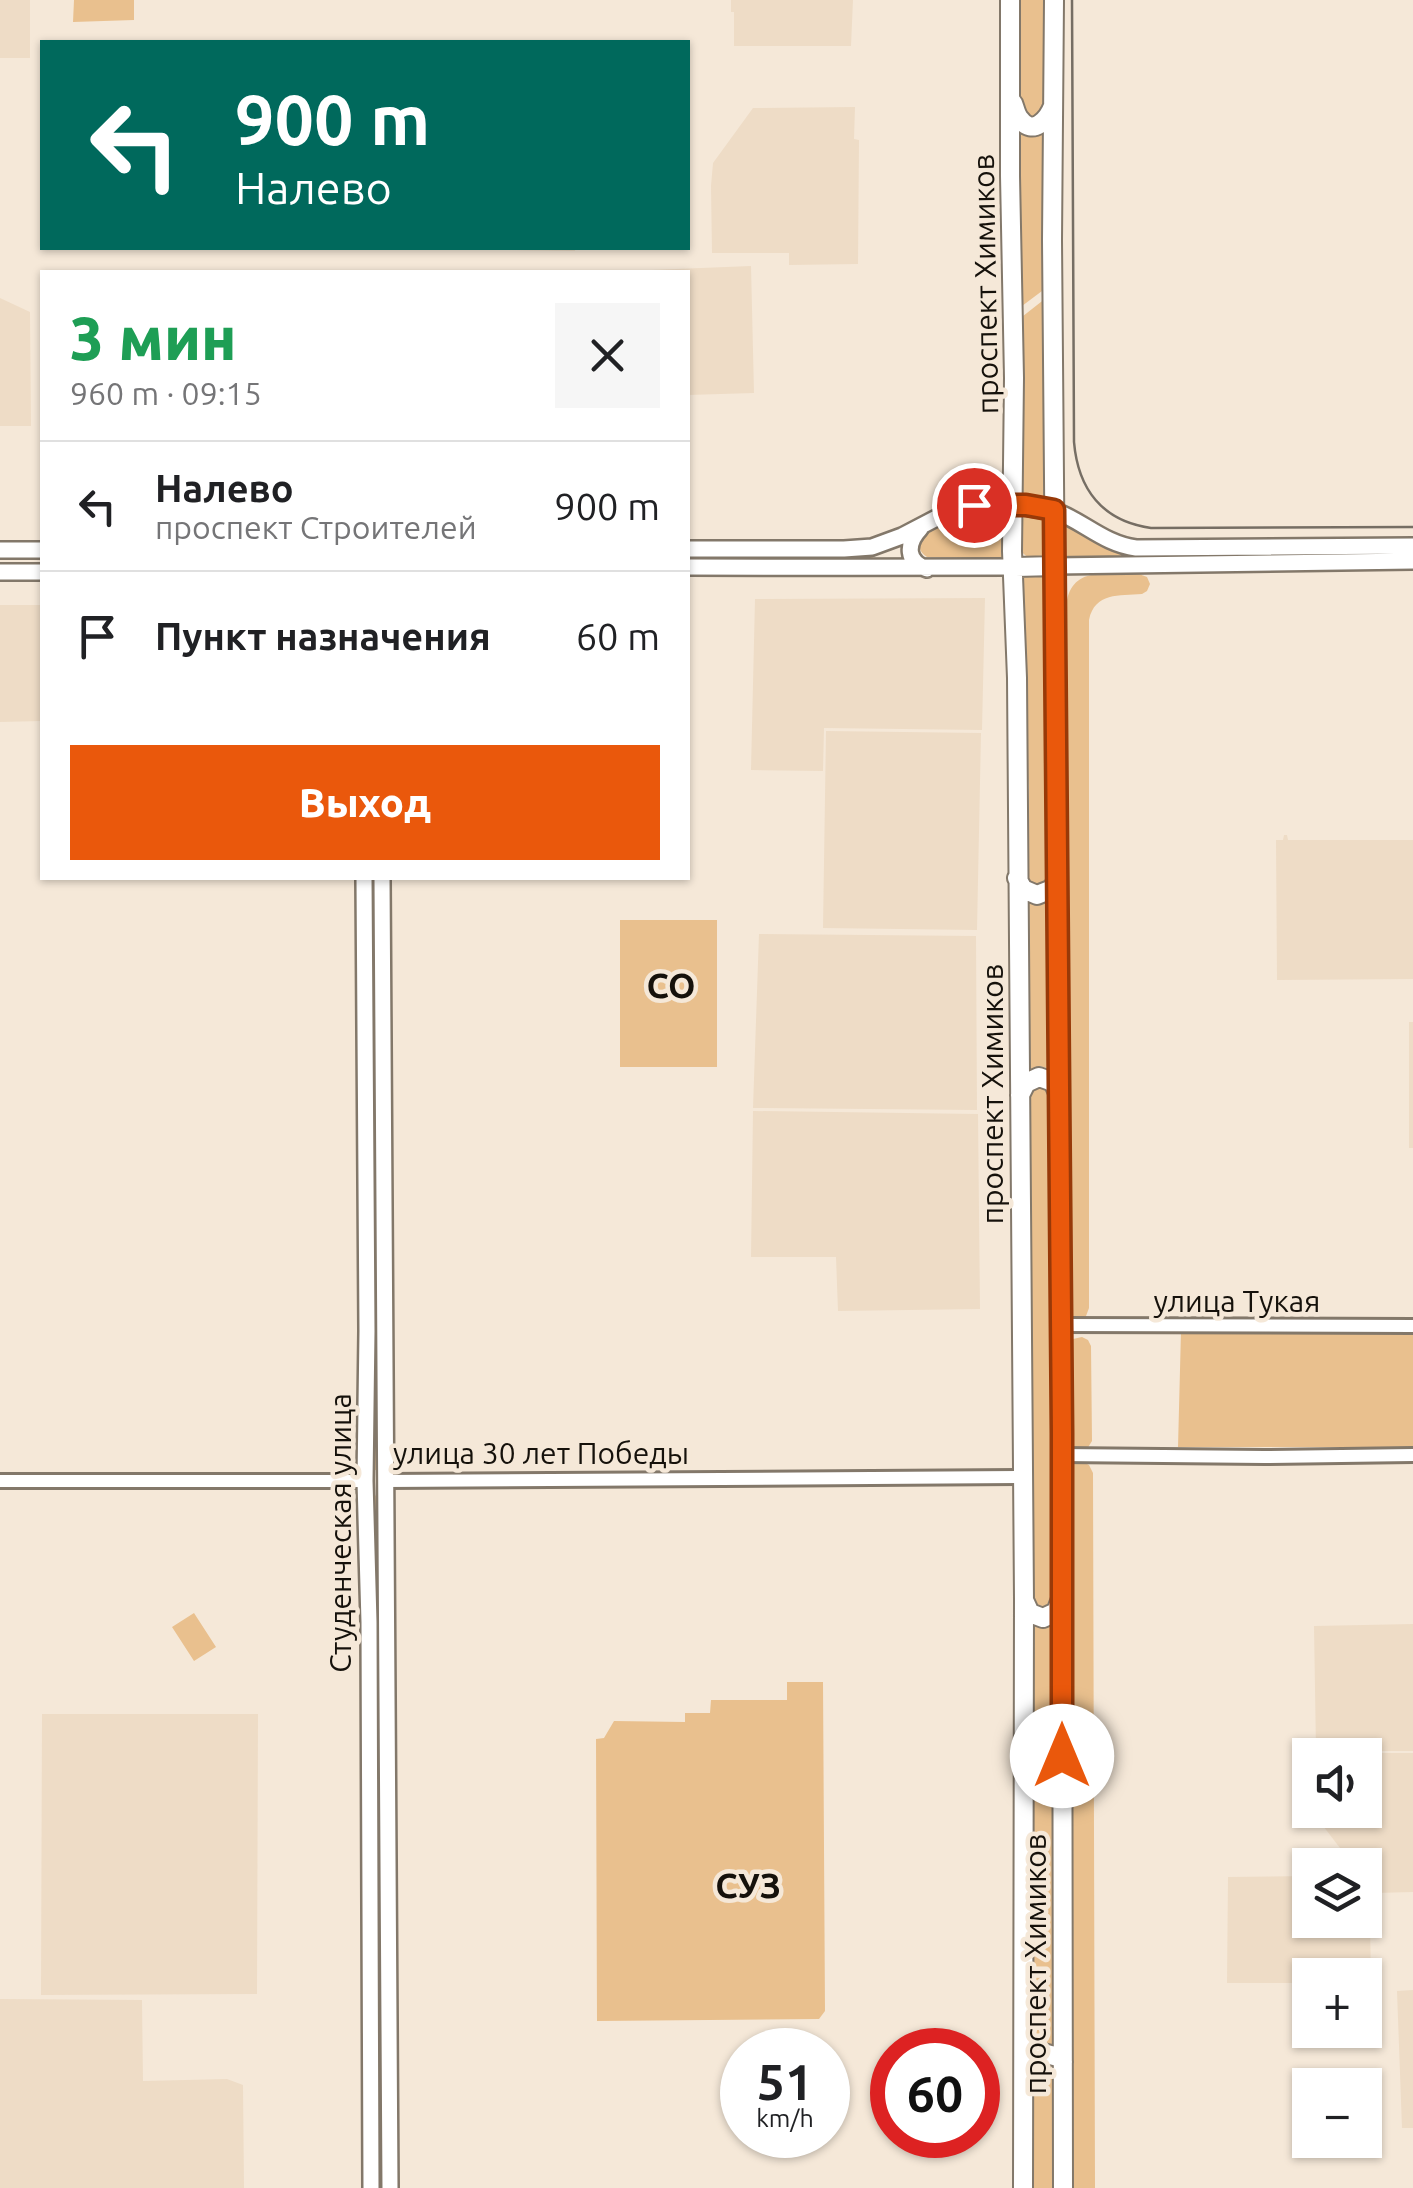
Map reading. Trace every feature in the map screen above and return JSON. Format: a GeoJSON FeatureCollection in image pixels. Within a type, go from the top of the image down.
{"type":"FeatureCollection","features":[{"type":"Feature","properties":{"kind":"main road","name":"проспект Химиков"},"geometry":{"type":"LineString","coordinates":[[1010,0],[1024,1600],[1023,2188]]}},
{"type":"Feature","properties":{"kind":"main road","name":"проспект Химиков"},"geometry":{"type":"LineString","coordinates":[[1054,0],[1063,2188]]}},
{"type":"Feature","properties":{"kind":"main road"},"geometry":{"type":"LineString","coordinates":[[1011,98],[1020,120],[1030,126],[1044,122],[1054,102]]}},
{"type":"Feature","properties":{"kind":"main road"},"geometry":{"type":"LineString","coordinates":[[690,549],[872,546],[999,492],[1013,472]]}},
{"type":"Feature","properties":{"kind":"main road"},"geometry":{"type":"LineString","coordinates":[[974,505],[1013,504],[1054,510],[1116,545],[1136,548],[1413,546]]}},
{"type":"Feature","properties":{"kind":"main road"},"geometry":{"type":"LineString","coordinates":[[926,523],[912,540],[910,551],[914,562],[928,569]]}},
{"type":"Feature","properties":{"kind":"main road"},"geometry":{"type":"LineString","coordinates":[[872,546],[881,553],[873,569]]}},
{"type":"Feature","properties":{"kind":"main road"},"geometry":{"type":"LineString","coordinates":[[0,550],[40,550]]}},
{"type":"Feature","properties":{"kind":"main road"},"geometry":{"type":"LineString","coordinates":[[690,567],[928,569],[1413,561]]}},
{"type":"Feature","properties":{"kind":"main road"},"geometry":{"type":"LineString","coordinates":[[0,572],[40,572]]}},
{"type":"Feature","properties":{"kind":"main road"},"geometry":{"type":"LineString","coordinates":[[1017,878],[1023,889],[1038,894],[1049,891],[1058,878]]}},
{"type":"Feature","properties":{"kind":"main road","name":"Студенческая улица"},"geometry":{"type":"LineString","coordinates":[[364,880],[364,1018],[373,1036],[386,1481],[390,2188]]}},
{"type":"Feature","properties":{"kind":"main road","name":"Студенческая улица"},"geometry":{"type":"LineString","coordinates":[[372,2188],[365,1480],[373,1036],[382,1016],[382,880]]}},
{"type":"Feature","properties":{"kind":"main road"},"geometry":{"type":"LineString","coordinates":[[364,1018],[382,1016]]}},
{"type":"Feature","properties":{"kind":"main road"},"geometry":{"type":"LineString","coordinates":[[1020,1097],[1026,1083],[1039,1077],[1053,1082],[1059,1096]]}},
{"type":"Feature","properties":{"kind":"main road","name":"улица 30 лет Победы"},"geometry":{"type":"LineString","coordinates":[[365,1480],[386,1481]]}},
{"type":"Feature","properties":{"kind":"main road"},"geometry":{"type":"LineString","coordinates":[[1024,1600],[1030,1613],[1043,1618],[1056,1612],[1061,1599]]}},
{"type":"Feature","properties":{"kind":"main road"},"geometry":{"type":"LineString","coordinates":[[368,1622],[377,1613],[387,1619]]}},
{"type":"Feature","properties":{"kind":"main road"},"geometry":{"type":"LineString","coordinates":[[370,1795],[379,1804],[388,1794]]}},
{"type":"Feature","properties":{"kind":"main road"},"geometry":{"type":"LineString","coordinates":[[1024,2064],[1042,2053],[1063,2062]]}},
{"type":"Feature","properties":{"kind":"street","name":"улица Тукая"},"geometry":{"type":"LineString","coordinates":[[1061,1325],[1413,1326]]}},
{"type":"Feature","properties":{"kind":"street"},"geometry":{"type":"LineString","coordinates":[[1062,1456],[1413,1455]]}},
{"type":"Feature","properties":{"kind":"street","name":"улица 30 лет Победы"},"geometry":{"type":"LineString","coordinates":[[386,1481],[1023,1477]]}},
{"type":"Feature","properties":{"kind":"street","name":"улица 30 лет Победы"},"geometry":{"type":"LineString","coordinates":[[0,1482],[365,1480]]}},
{"type":"Feature","properties":{"kind":"shaded area"},"geometry":{"type":"Polygon","coordinates":[[[0,0],[30,0],[30,58],[0,58],[0,0]]]}},
{"type":"Feature","properties":{"kind":"shaded area"},"geometry":{"type":"Polygon","coordinates":[[[74,0],[134,0],[134,20],[73,22],[74,0]]]}},
{"type":"Feature","properties":{"kind":"shaded area"},"geometry":{"type":"Polygon","coordinates":[[[731,0],[853,0],[851,46],[734,46],[731,0]]]}},
{"type":"Feature","properties":{"kind":"shaded area"},"geometry":{"type":"Polygon","coordinates":[[[1020,0],[1045,0],[1045,111],[1031,120],[1021,108],[1020,0]]]}},
{"type":"Feature","properties":{"kind":"shaded area"},"geometry":{"type":"Polygon","coordinates":[[[855,107],[854,139],[859,140],[858,264],[789,265],[789,253],[712,253],[713,163],[753,108],[855,107]]]}},
{"type":"Feature","properties":{"kind":"shaded area"},"geometry":{"type":"Polygon","coordinates":[[[1021,130],[1045,131],[1046,288],[1018,309],[1017,175],[1021,130]]]}},
{"type":"Feature","properties":{"kind":"shaded area"},"geometry":{"type":"Polygon","coordinates":[[[751,266],[754,393],[690,395],[690,270],[651,270],[751,266]]]}},
{"type":"Feature","properties":{"kind":"shaded area"},"geometry":{"type":"Polygon","coordinates":[[[0,298],[30,312],[31,426],[0,426],[0,298]]]}},
{"type":"Feature","properties":{"kind":"shaded area"},"geometry":{"type":"Polygon","coordinates":[[[1046,298],[1047,499],[1024,499],[1020,476],[1018,320],[1046,298]]]}},
{"type":"Feature","properties":{"kind":"shaded area"},"geometry":{"type":"Polygon","coordinates":[[[1005,510],[1004,559],[927,557],[920,549],[924,534],[943,522],[972,512],[1005,510]]]}},
{"type":"Feature","properties":{"kind":"shaded area"},"geometry":{"type":"Polygon","coordinates":[[[1029,513],[1047,520],[1046,552],[1037,558],[1027,557],[1021,551],[1020,525],[1029,513]]]}},
{"type":"Feature","properties":{"kind":"shaded area"},"geometry":{"type":"Polygon","coordinates":[[[1066,523],[1114,550],[1413,552],[1413,557],[1067,559],[1066,523]]]}},
{"type":"Feature","properties":{"kind":"shaded area"},"geometry":{"type":"Polygon","coordinates":[[[873,554],[873,559],[690,560],[690,555],[873,554]]]}},
{"type":"Feature","properties":{"kind":"shaded area"},"geometry":{"type":"Polygon","coordinates":[[[1021,574],[1048,575],[1049,877],[1038,884],[1029,881],[1026,873],[1029,787],[1024,744],[1021,574]]]}},
{"type":"Feature","properties":{"kind":"shaded area"},"geometry":{"type":"Polygon","coordinates":[[[1099,574],[1139,574],[1147,577],[1150,584],[1142,594],[1102,600],[1089,620],[1089,1308],[1086,1316],[1079,1319],[1072,1316],[1069,1308],[1067,600],[1078,581],[1099,574]]]}},
{"type":"Feature","properties":{"kind":"shaded area"},"geometry":{"type":"Polygon","coordinates":[[[985,598],[982,730],[824,728],[823,771],[751,770],[755,599],[985,598]]]}},
{"type":"Feature","properties":{"kind":"shaded area"},"geometry":{"type":"Polygon","coordinates":[[[0,605],[40,605],[40,721],[0,722],[0,605]]]}},
{"type":"Feature","properties":{"kind":"shaded area"},"geometry":{"type":"Polygon","coordinates":[[[826,731],[981,733],[977,930],[823,928],[826,731]]]}},
{"type":"Feature","properties":{"kind":"shaded area"},"geometry":{"type":"Polygon","coordinates":[[[1284,835],[1288,840],[1413,840],[1413,979],[1277,980],[1276,840],[1283,840],[1284,835]]]}},
{"type":"Feature","properties":{"kind":"shaded area"},"geometry":{"type":"Polygon","coordinates":[[[368,880],[375,880],[375,1012],[369,1012],[368,880]]]}},
{"type":"Feature","properties":{"kind":"shaded area"},"geometry":{"type":"Polygon","coordinates":[[[1050,899],[1053,1070],[1040,1066],[1029,1071],[1025,936],[1029,900],[1037,903],[1050,899]]]}},
{"type":"Feature","properties":{"kind":"shaded area"},"geometry":{"type":"Polygon","coordinates":[[[620,920],[717,920],[717,1067],[620,1067],[620,920]]]}},
{"type":"Feature","properties":{"kind":"shaded area"},"geometry":{"type":"Polygon","coordinates":[[[759,934],[976,936],[977,1110],[753,1108],[759,934]]]}},
{"type":"Feature","properties":{"kind":"shaded area"},"geometry":{"type":"Polygon","coordinates":[[[1409,1022],[1413,1022],[1413,1148],[1409,1148],[1409,1022]]]}},
{"type":"Feature","properties":{"kind":"shaded area"},"geometry":{"type":"Polygon","coordinates":[[[369,1041],[377,1041],[380,1470],[372,1470],[369,1041]]]}},
{"type":"Feature","properties":{"kind":"shaded area"},"geometry":{"type":"Polygon","coordinates":[[[1034,1083],[1051,1089],[1056,1594],[1052,1603],[1043,1606],[1031,1599],[1027,1095],[1034,1083]]]}},
{"type":"Feature","properties":{"kind":"shaded area"},"geometry":{"type":"Polygon","coordinates":[[[753,1111],[978,1114],[980,1309],[838,1311],[836,1257],[751,1257],[753,1111]]]}},
{"type":"Feature","properties":{"kind":"shaded area"},"geometry":{"type":"Polygon","coordinates":[[[1181,1331],[1413,1333],[1413,1447],[1178,1447],[1181,1331]]]}},
{"type":"Feature","properties":{"kind":"shaded area"},"geometry":{"type":"Polygon","coordinates":[[[1082,1337],[1091,1346],[1092,1441],[1087,1449],[1081,1450],[1069,1441],[1068,1344],[1082,1337]]]}},
{"type":"Feature","properties":{"kind":"shaded area"},"geometry":{"type":"Polygon","coordinates":[[[1081,1461],[1093,1473],[1095,2188],[1071,2188],[1070,1469],[1081,1461]]]}},
{"type":"Feature","properties":{"kind":"shaded area"},"geometry":{"type":"Polygon","coordinates":[[[379,1495],[381,1607],[374,1607],[379,1495]]]}},
{"type":"Feature","properties":{"kind":"shaded area"},"geometry":{"type":"Polygon","coordinates":[[[194,1613],[216,1647],[194,1661],[172,1627],[194,1613]]]}},
{"type":"Feature","properties":{"kind":"shaded area"},"geometry":{"type":"Polygon","coordinates":[[[374,1619],[382,1619],[378,1799],[375,1798],[374,1619]]]}},
{"type":"Feature","properties":{"kind":"shaded area"},"geometry":{"type":"Polygon","coordinates":[[[1031,1623],[1043,1627],[1054,1623],[1056,2009],[1052,2048],[1034,2046],[1031,1623]]]}},
{"type":"Feature","properties":{"kind":"shaded area"},"geometry":{"type":"Polygon","coordinates":[[[1413,1624],[1413,1751],[1382,1751],[1382,1738],[1316,1738],[1314,1626],[1413,1624]]]}},
{"type":"Feature","properties":{"kind":"shaded area"},"geometry":{"type":"Polygon","coordinates":[[[787,1682],[823,1682],[825,2011],[819,2019],[597,2021],[596,1739],[604,1738],[614,1721],[685,1722],[685,1713],[710,1713],[711,1700],[787,1700],[787,1682]]]}},
{"type":"Feature","properties":{"kind":"shaded area"},"geometry":{"type":"Polygon","coordinates":[[[42,1714],[258,1714],[257,1994],[41,1995],[42,1714]]]}},
{"type":"Feature","properties":{"kind":"shaded area"},"geometry":{"type":"Polygon","coordinates":[[[1382,1753],[1413,1753],[1413,1892],[1382,1893],[1382,1848],[1340,1848],[1325,1828],[1382,1828],[1382,1753]]]}},
{"type":"Feature","properties":{"kind":"shaded area"},"geometry":{"type":"Polygon","coordinates":[[[375,1807],[382,1807],[385,2188],[378,2188],[375,1807]]]}},
{"type":"Feature","properties":{"kind":"shaded area"},"geometry":{"type":"Polygon","coordinates":[[[1292,1876],[1292,1938],[1370,1938],[1371,1958],[1292,1958],[1292,1983],[1227,1983],[1228,1877],[1292,1876]]]}},
{"type":"Feature","properties":{"kind":"shaded area"},"geometry":{"type":"Polygon","coordinates":[[[1413,1990],[1413,2128],[1402,2128],[1397,1991],[1413,1990]]]}},
{"type":"Feature","properties":{"kind":"shaded area"},"geometry":{"type":"Polygon","coordinates":[[[0,1999],[142,2000],[143,2081],[227,2079],[243,2085],[244,2188],[0,2188],[0,1999]]]}},
{"type":"Feature","properties":{"kind":"shaded area"},"geometry":{"type":"Polygon","coordinates":[[[1048,2061],[1052,2070],[1054,2188],[1034,2188],[1034,2062],[1048,2061]]]}},
{"type":"Feature","properties":{"kind":"tram line"},"geometry":{"type":"LineString","coordinates":[[1072,0],[1074,442],[1087,488],[1106,510],[1151,528],[1413,527]]}},
{"type":"Feature","properties":{"kind":"district","name":"СО"},"geometry":{"type":"Point","coordinates":[671,985]}},
{"type":"Feature","properties":{"kind":"district","name":"СУЗ"},"geometry":{"type":"Point","coordinates":[748,1885]}},
{"type":"Feature","properties":{"kind":"route"},"geometry":{"type":"LineString","coordinates":[[974,505],[1026,505],[1054,510],[1062,1756]]}}]}
